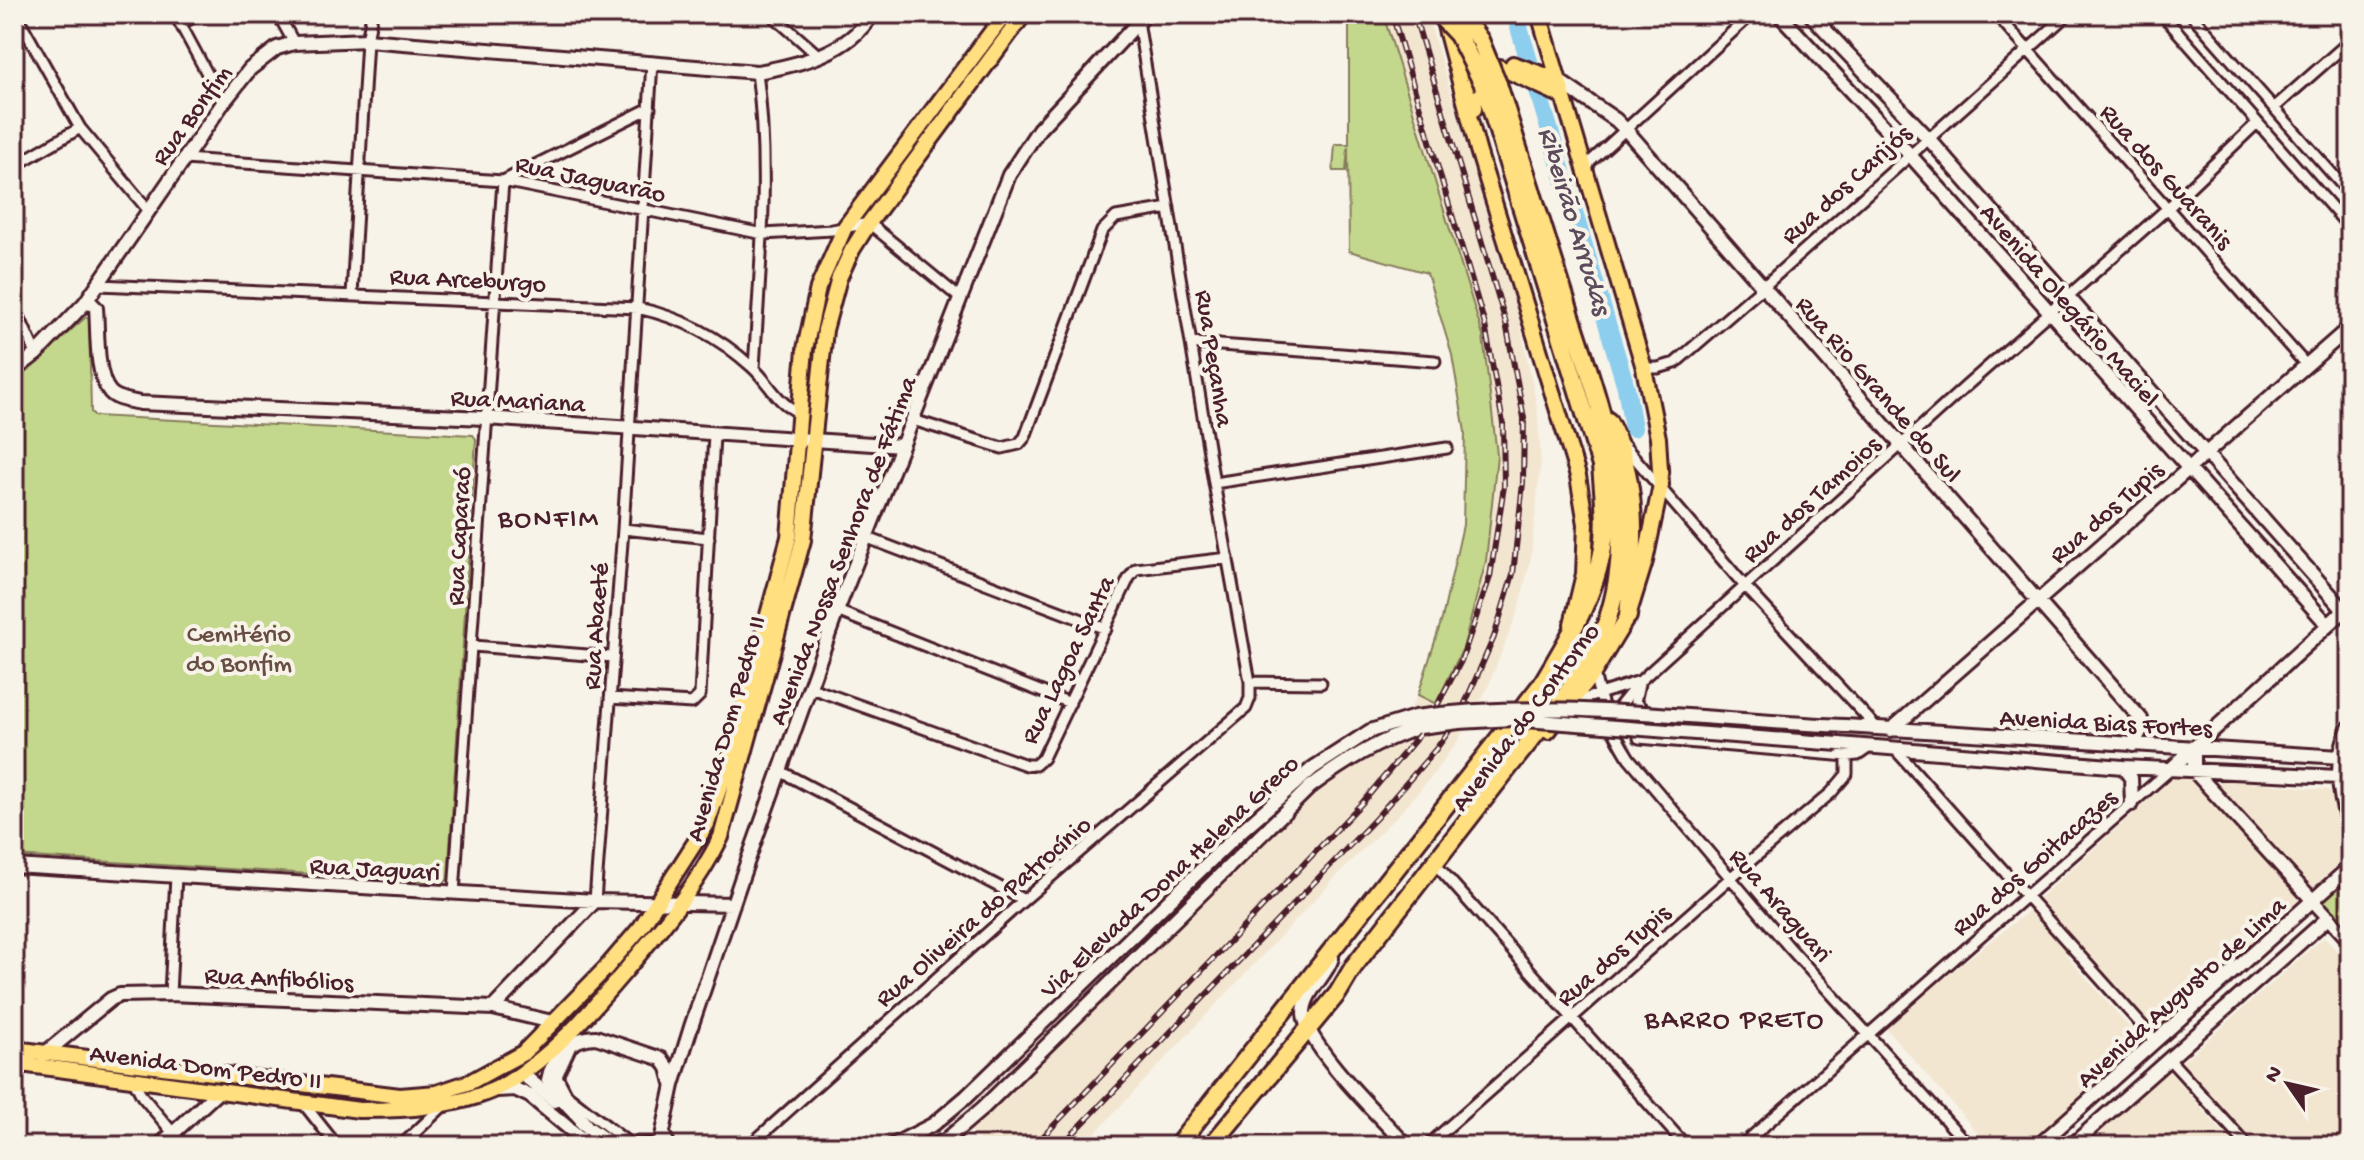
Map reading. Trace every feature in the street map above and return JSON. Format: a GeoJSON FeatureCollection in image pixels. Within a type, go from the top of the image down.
{"type":"FeatureCollection","features":[{"type":"Feature","properties":{"kind":"highway","name":"Avenida do Contorno"},"geometry":{"type":"LineString","coordinates":[[1177,1146],[1541,685],[1567,641],[1588,596],[1603,546],[1605,508],[1601,466],[1505,74],[1458,35],[1440,14]]}},
{"type":"Feature","properties":{"kind":"highway","name":"Avenida do Contorno"},"geometry":{"type":"LineString","coordinates":[[1211,1146],[1338,993],[1354,966],[1551,714],[1592,652],[1606,624],[1616,579],[1619,492],[1598,402],[1505,74],[1461,14]]}},
{"type":"Feature","properties":{"kind":"highway"},"geometry":{"type":"LineString","coordinates":[[1598,402],[1617,437],[1629,480],[1635,544],[1628,616]]}},
{"type":"Feature","properties":{"kind":"main road","name":"Avenida Dom Pedro II"},"geometry":{"type":"LineString","coordinates":[[20,1064],[359,1110],[395,1110],[445,1104],[505,1084],[583,1019],[682,902],[704,870],[721,837],[803,540],[807,441],[800,413],[811,317],[818,288],[845,227],[1005,14]]}},
{"type":"Feature","properties":{"kind":"main road","name":"Avenida Dom Pedro II"},"geometry":{"type":"LineString","coordinates":[[14,1049],[400,1096],[437,1093],[470,1082],[523,1053],[605,969],[659,902],[707,824],[718,798],[789,537],[825,330],[839,278],[869,223],[1024,14]]}},
{"type":"Feature","properties":{"kind":"main road","name":"Avenida do Contorno"},"geometry":{"type":"LineString","coordinates":[[1440,14],[1478,150],[1578,476],[1586,524],[1584,574],[1567,641]]}},
{"type":"Feature","properties":{"kind":"main road","name":"Avenida do Contorno"},"geometry":{"type":"LineString","coordinates":[[1338,993],[1594,672],[1628,616],[1645,561],[1661,485],[1658,438],[1644,368],[1586,172],[1543,62],[1539,14]]}},
{"type":"Feature","properties":{"kind":"main road"},"geometry":{"type":"LineString","coordinates":[[1447,33],[1505,74],[1556,89]]}},
{"type":"Feature","properties":{"kind":"main road"},"geometry":{"type":"LineString","coordinates":[[1505,74],[1543,62],[1556,89]]}},
{"type":"Feature","properties":{"kind":"main road"},"geometry":{"type":"LineString","coordinates":[[1478,150],[1474,79],[1477,74],[1499,67],[1505,74]]}},
{"type":"Feature","properties":{"kind":"main road"},"geometry":{"type":"LineString","coordinates":[[505,1064],[521,1073]]}},
{"type":"Feature","properties":{"kind":"street"},"geometry":{"type":"LineString","coordinates":[[16,14],[80,128],[149,211]]}},
{"type":"Feature","properties":{"kind":"street"},"geometry":{"type":"LineString","coordinates":[[175,14],[223,103]]}},
{"type":"Feature","properties":{"kind":"street"},"geometry":{"type":"LineString","coordinates":[[180,24],[199,14]]}},
{"type":"Feature","properties":{"kind":"street"},"geometry":{"type":"LineString","coordinates":[[278,14],[294,43]]}},
{"type":"Feature","properties":{"kind":"street"},"geometry":{"type":"LineString","coordinates":[[352,295],[367,40],[372,14]]}},
{"type":"Feature","properties":{"kind":"street"},"geometry":{"type":"LineString","coordinates":[[771,14],[819,56]]}},
{"type":"Feature","properties":{"kind":"street","name":"Rua Bonfim"},"geometry":{"type":"LineString","coordinates":[[98,285],[223,103],[250,69],[277,48],[294,43],[367,40],[757,72],[788,67],[819,56],[849,39],[872,14]]}},
{"type":"Feature","properties":{"kind":"street"},"geometry":{"type":"LineString","coordinates":[[1586,172],[1590,162],[1752,14]]}},
{"type":"Feature","properties":{"kind":"street","name":"Avenida Olegário Maciel"},"geometry":{"type":"LineString","coordinates":[[1779,14],[1910,155],[2328,625]]}},
{"type":"Feature","properties":{"kind":"street","name":"Avenida Olegário Maciel"},"geometry":{"type":"LineString","coordinates":[[1810,14],[1928,138],[2204,453],[2348,611]]}},
{"type":"Feature","properties":{"kind":"street","name":"Rua dos Guaranis"},"geometry":{"type":"LineString","coordinates":[[1996,14],[2307,366]]}},
{"type":"Feature","properties":{"kind":"street","name":"Rua dos Carijós"},"geometry":{"type":"LineString","coordinates":[[1644,368],[1675,363],[2068,14]]}},
{"type":"Feature","properties":{"kind":"street"},"geometry":{"type":"LineString","coordinates":[[2162,14],[2350,228]]}},
{"type":"Feature","properties":{"kind":"street"},"geometry":{"type":"LineString","coordinates":[[2191,14],[2350,194]]}},
{"type":"Feature","properties":{"kind":"street","name":"Rua Peçanha"},"geometry":{"type":"LineString","coordinates":[[1140,16],[1214,483],[1250,682],[1250,698],[1246,708]]}},
{"type":"Feature","properties":{"kind":"street","name":"Avenida Nossa Senhora de Fátima"},"geometry":{"type":"LineString","coordinates":[[664,1142],[673,1085],[733,904],[837,611],[1009,175],[1020,155],[1075,88],[1140,16]]}},
{"type":"Feature","properties":{"kind":"street"},"geometry":{"type":"LineString","coordinates":[[2274,108],[2350,41]]}},
{"type":"Feature","properties":{"kind":"street","name":"Rua Abaeté"},"geometry":{"type":"LineString","coordinates":[[595,901],[623,529],[652,62]]}},
{"type":"Feature","properties":{"kind":"street"},"geometry":{"type":"LineString","coordinates":[[754,368],[763,234],[762,113],[757,72]]}},
{"type":"Feature","properties":{"kind":"street","name":"Rua Rio Grande do Sul"},"geometry":{"type":"LineString","coordinates":[[1556,89],[1616,120],[1627,131],[2141,719],[2140,732],[2133,745]]}},
{"type":"Feature","properties":{"kind":"street"},"geometry":{"type":"LineString","coordinates":[[503,181],[650,108]]}},
{"type":"Feature","properties":{"kind":"street","name":"Rua dos Tamoios"},"geometry":{"type":"LineString","coordinates":[[1611,729],[1619,707],[1640,681],[2066,296],[2168,208],[2257,123]]}},
{"type":"Feature","properties":{"kind":"street"},"geometry":{"type":"LineString","coordinates":[[14,166],[80,128]]}},
{"type":"Feature","properties":{"kind":"street","name":"Rua Jaguarão"},"geometry":{"type":"LineString","coordinates":[[184,159],[503,181],[763,234],[869,223]]}},
{"type":"Feature","properties":{"kind":"street","name":"Rua Caparaó"},"geometry":{"type":"LineString","coordinates":[[454,893],[503,181]]}},
{"type":"Feature","properties":{"kind":"street"},"geometry":{"type":"LineString","coordinates":[[913,420],[1002,448],[1019,444],[1025,437],[1102,231],[1116,217],[1169,208]]}},
{"type":"Feature","properties":{"kind":"street"},"geometry":{"type":"LineString","coordinates":[[869,223],[961,299]]}},
{"type":"Feature","properties":{"kind":"street"},"geometry":{"type":"LineString","coordinates":[[14,371],[36,354],[98,285]]}},
{"type":"Feature","properties":{"kind":"street","name":"Rua Arceburgo"},"geometry":{"type":"LineString","coordinates":[[98,285],[638,308],[670,315],[717,339],[754,368],[784,405],[800,413]]}},
{"type":"Feature","properties":{"kind":"street","name":"Rua Mariana"},"geometry":{"type":"LineString","coordinates":[[85,303],[96,308],[95,327],[106,383],[119,398],[132,401],[241,409],[485,418],[902,446]]}},
{"type":"Feature","properties":{"kind":"street"},"geometry":{"type":"LineString","coordinates":[[14,305],[36,354]]}},
{"type":"Feature","properties":{"kind":"street","name":"Rua dos Tupis"},"geometry":{"type":"LineString","coordinates":[[1879,729],[2037,600],[2350,327]]}},
{"type":"Feature","properties":{"kind":"street"},"geometry":{"type":"LineString","coordinates":[[1193,343],[1435,361]]}},
{"type":"Feature","properties":{"kind":"street"},"geometry":{"type":"LineString","coordinates":[[610,698],[692,703],[699,697],[714,435]]}},
{"type":"Feature","properties":{"kind":"street"},"geometry":{"type":"LineString","coordinates":[[1617,437],[1744,585],[1879,729]]}},
{"type":"Feature","properties":{"kind":"street"},"geometry":{"type":"LineString","coordinates":[[1214,483],[1447,448]]}},
{"type":"Feature","properties":{"kind":"street"},"geometry":{"type":"LineString","coordinates":[[623,529],[709,538]]}},
{"type":"Feature","properties":{"kind":"street"},"geometry":{"type":"LineString","coordinates":[[865,537],[1106,629]]}},
{"type":"Feature","properties":{"kind":"street","name":"Rua Lagoa Santa"},"geometry":{"type":"LineString","coordinates":[[811,688],[1031,766],[1043,758],[1136,569],[1228,558]]}},
{"type":"Feature","properties":{"kind":"street"},"geometry":{"type":"LineString","coordinates":[[837,611],[1070,703]]}},
{"type":"Feature","properties":{"kind":"street","name":"Rua dos Goitacazes"},"geometry":{"type":"LineString","coordinates":[[1741,1146],[2132,804],[2328,625],[2348,611]]}},
{"type":"Feature","properties":{"kind":"street"},"geometry":{"type":"LineString","coordinates":[[473,646],[613,657]]}},
{"type":"Feature","properties":{"kind":"street","name":"Rua Araguari"},"geometry":{"type":"LineString","coordinates":[[1594,672],[1598,694],[1611,729],[1629,758],[1729,879],[1969,1146]]}},
{"type":"Feature","properties":{"kind":"street"},"geometry":{"type":"LineString","coordinates":[[1629,758],[1630,749],[1639,738],[1636,721],[1645,711],[1635,702],[1640,681]]}},
{"type":"Feature","properties":{"kind":"street","name":"Rua dos Tamoios"},"geometry":{"type":"LineString","coordinates":[[1570,704],[1640,681]]}},
{"type":"Feature","properties":{"kind":"street"},"geometry":{"type":"LineString","coordinates":[[1250,682],[1321,683]]}},
{"type":"Feature","properties":{"kind":"street","name":"Rua Oliveira do Patrocínio"},"geometry":{"type":"LineString","coordinates":[[749,1146],[1024,900],[1246,708]]}},
{"type":"Feature","properties":{"kind":"street","name":"Via Elevada Dona Helena Greco"},"geometry":{"type":"LineString","coordinates":[[891,1146],[934,1124],[966,1097],[1241,831],[1313,768],[1370,731],[1464,710],[1545,708],[1845,726]]}},
{"type":"Feature","properties":{"kind":"street","name":"Avenida Bias Fortes"},"geometry":{"type":"LineString","coordinates":[[1645,711],[1858,721],[1879,729]]}},
{"type":"Feature","properties":{"kind":"street","name":"Via Elevada Dona Helena Greco"},"geometry":{"type":"LineString","coordinates":[[939,1144],[983,1108],[1310,787],[1360,752],[1417,722],[1513,719],[1839,744]]}},
{"type":"Feature","properties":{"kind":"street","name":"Avenida Bias Fortes"},"geometry":{"type":"LineString","coordinates":[[1845,726],[2341,757]]}},
{"type":"Feature","properties":{"kind":"street"},"geometry":{"type":"LineString","coordinates":[[2350,726],[2339,777],[2341,805],[2350,830]]}},
{"type":"Feature","properties":{"kind":"street","name":"Avenida Bias Fortes"},"geometry":{"type":"LineString","coordinates":[[1639,738],[1847,756],[1858,755],[1871,746]]}},
{"type":"Feature","properties":{"kind":"street","name":"Avenida Bias Fortes"},"geometry":{"type":"LineString","coordinates":[[1839,744],[2123,767],[2339,777]]}},
{"type":"Feature","properties":{"kind":"street"},"geometry":{"type":"LineString","coordinates":[[1894,748],[2156,1041]]}},
{"type":"Feature","properties":{"kind":"street"},"geometry":{"type":"LineString","coordinates":[[2194,748],[2194,771],[2350,941]]}},
{"type":"Feature","properties":{"kind":"street","name":"Rua dos Tupis"},"geometry":{"type":"LineString","coordinates":[[1427,1146],[1831,793],[1847,774],[1847,756]]}},
{"type":"Feature","properties":{"kind":"street"},"geometry":{"type":"LineString","coordinates":[[2123,767],[2131,778],[2132,804]]}},
{"type":"Feature","properties":{"kind":"street"},"geometry":{"type":"LineString","coordinates":[[780,771],[1024,900]]}},
{"type":"Feature","properties":{"kind":"street","name":"Rua Jaguari"},"geometry":{"type":"LineString","coordinates":[[14,866],[595,901],[733,904]]}},
{"type":"Feature","properties":{"kind":"street"},"geometry":{"type":"LineString","coordinates":[[1438,867],[1686,1146]]}},
{"type":"Feature","properties":{"kind":"street","name":"Avenida Augusto de Lima"},"geometry":{"type":"LineString","coordinates":[[2038,1146],[2350,867]]}},
{"type":"Feature","properties":{"kind":"street"},"geometry":{"type":"LineString","coordinates":[[170,994],[176,876]]}},
{"type":"Feature","properties":{"kind":"street"},"geometry":{"type":"LineString","coordinates":[[493,1008],[595,901]]}},
{"type":"Feature","properties":{"kind":"street","name":"Avenida Augusto de Lima"},"geometry":{"type":"LineString","coordinates":[[2071,1146],[2329,917]]}},
{"type":"Feature","properties":{"kind":"street"},"geometry":{"type":"LineString","coordinates":[[1332,949],[1332,961],[1306,1001],[1304,1013],[1307,1028],[1321,1051],[1407,1146]]}},
{"type":"Feature","properties":{"kind":"street","name":"Rua Anfibólios"},"geometry":{"type":"LineString","coordinates":[[20,1064],[46,1054],[111,999],[120,995],[170,994],[493,1008],[552,1022]]}},
{"type":"Feature","properties":{"kind":"street"},"geometry":{"type":"LineString","coordinates":[[588,1128],[553,1090],[548,1080],[554,1063],[571,1044],[584,1037],[596,1037],[662,1059],[673,1085]]}},
{"type":"Feature","properties":{"kind":"street"},"geometry":{"type":"LineString","coordinates":[[571,1044],[557,1076],[567,1095],[627,1142],[664,1142]]}},
{"type":"Feature","properties":{"kind":"street"},"geometry":{"type":"LineString","coordinates":[[2169,1059],[2248,1146]]}},
{"type":"Feature","properties":{"kind":"street"},"geometry":{"type":"LineString","coordinates":[[14,1076],[20,1064]]}},
{"type":"Feature","properties":{"kind":"street"},"geometry":{"type":"LineString","coordinates":[[521,1073],[614,1146]]}},
{"type":"Feature","properties":{"kind":"street"},"geometry":{"type":"LineString","coordinates":[[133,1079],[142,1096],[184,1146]]}},
{"type":"Feature","properties":{"kind":"street"},"geometry":{"type":"LineString","coordinates":[[480,1093],[515,1089],[530,1096],[590,1146]]}},
{"type":"Feature","properties":{"kind":"street"},"geometry":{"type":"LineString","coordinates":[[159,1146],[220,1090]]}},
{"type":"Feature","properties":{"kind":"street"},"geometry":{"type":"LineString","coordinates":[[301,1100],[337,1146]]}},
{"type":"Feature","properties":{"kind":"street"},"geometry":{"type":"LineString","coordinates":[[401,1146],[445,1104]]}},
{"type":"Feature","properties":{"kind":"shaded area"},"geometry":{"type":"Polygon","coordinates":[[[1349,14],[1427,14],[1518,314],[1537,406],[1541,460],[1531,558],[1518,611],[1487,689],[1457,742],[1431,777],[1083,1146],[985,1146],[968,1129],[1314,796],[1361,756],[1390,743],[1418,695],[1442,619],[1463,525],[1465,432],[1452,355],[1427,273],[1349,251],[1349,14]]]}},
{"type":"Feature","properties":{"kind":"shaded area"},"geometry":{"type":"Polygon","coordinates":[[[2175,776],[2191,780],[2306,902],[2159,1033],[2038,899],[2175,776]]]}},
{"type":"Feature","properties":{"kind":"shaded area"},"geometry":{"type":"Polygon","coordinates":[[[2220,779],[2328,790],[2332,793],[2350,842],[2350,854],[2311,889],[2219,789],[2220,779]]]}},
{"type":"Feature","properties":{"kind":"shaded area"},"geometry":{"type":"Polygon","coordinates":[[[2032,908],[2069,950],[2065,954],[2138,1037],[2034,1146],[1989,1146],[1884,1026],[2032,908]]]}},
{"type":"Feature","properties":{"kind":"shaded area"},"geometry":{"type":"Polygon","coordinates":[[[2324,937],[2350,965],[2350,1146],[2257,1146],[2180,1064],[2324,937]]]}},
{"type":"Feature","properties":{"kind":"shaded area"},"geometry":{"type":"Polygon","coordinates":[[[2169,1071],[2235,1146],[2083,1146],[2169,1071]]]}},
{"type":"Feature","properties":{"kind":"green space"},"geometry":{"type":"Polygon","coordinates":[[[1349,14],[1383,14],[1483,336],[1497,455],[1486,561],[1463,648],[1436,704],[1418,695],[1442,619],[1463,525],[1465,432],[1452,355],[1427,273],[1349,251],[1348,147],[1346,171],[1333,171],[1335,144],[1349,144],[1349,14]]]}},
{"type":"Feature","properties":{"kind":"green space","name":"Cemitério do Bonfim"},"geometry":{"type":"Polygon","coordinates":[[[86,317],[89,319],[91,412],[95,416],[473,435],[476,439],[448,879],[445,882],[14,856],[14,380],[86,317]]]}},
{"type":"Feature","properties":{"kind":"green space"},"geometry":{"type":"Polygon","coordinates":[[[2350,877],[2350,920],[2341,929],[2320,904],[2350,877]]]}},
{"type":"Feature","properties":{"kind":"waterway","name":"Ribeirão Arrudas"},"geometry":{"type":"LineString","coordinates":[[1515,14],[1626,387],[1633,428]]}},
{"type":"Feature","properties":{"kind":"railway"},"geometry":{"type":"LineString","coordinates":[[1034,1146],[1362,803],[1425,728],[1461,661],[1490,577],[1504,486],[1503,423],[1485,325],[1392,14]]}},
{"type":"Feature","properties":{"kind":"railway"},"geometry":{"type":"LineString","coordinates":[[1061,1146],[1376,818],[1436,749],[1459,717],[1494,637],[1513,574],[1523,483],[1524,418],[1506,323],[1414,14]]}},
{"type":"Feature","properties":{"kind":"district","name":"BONFIM"},"geometry":{"type":"Point","coordinates":[549,516]}},
{"type":"Feature","properties":{"kind":"district","name":"BARRO PRETO"},"geometry":{"type":"Point","coordinates":[1735,1017]}}]}
